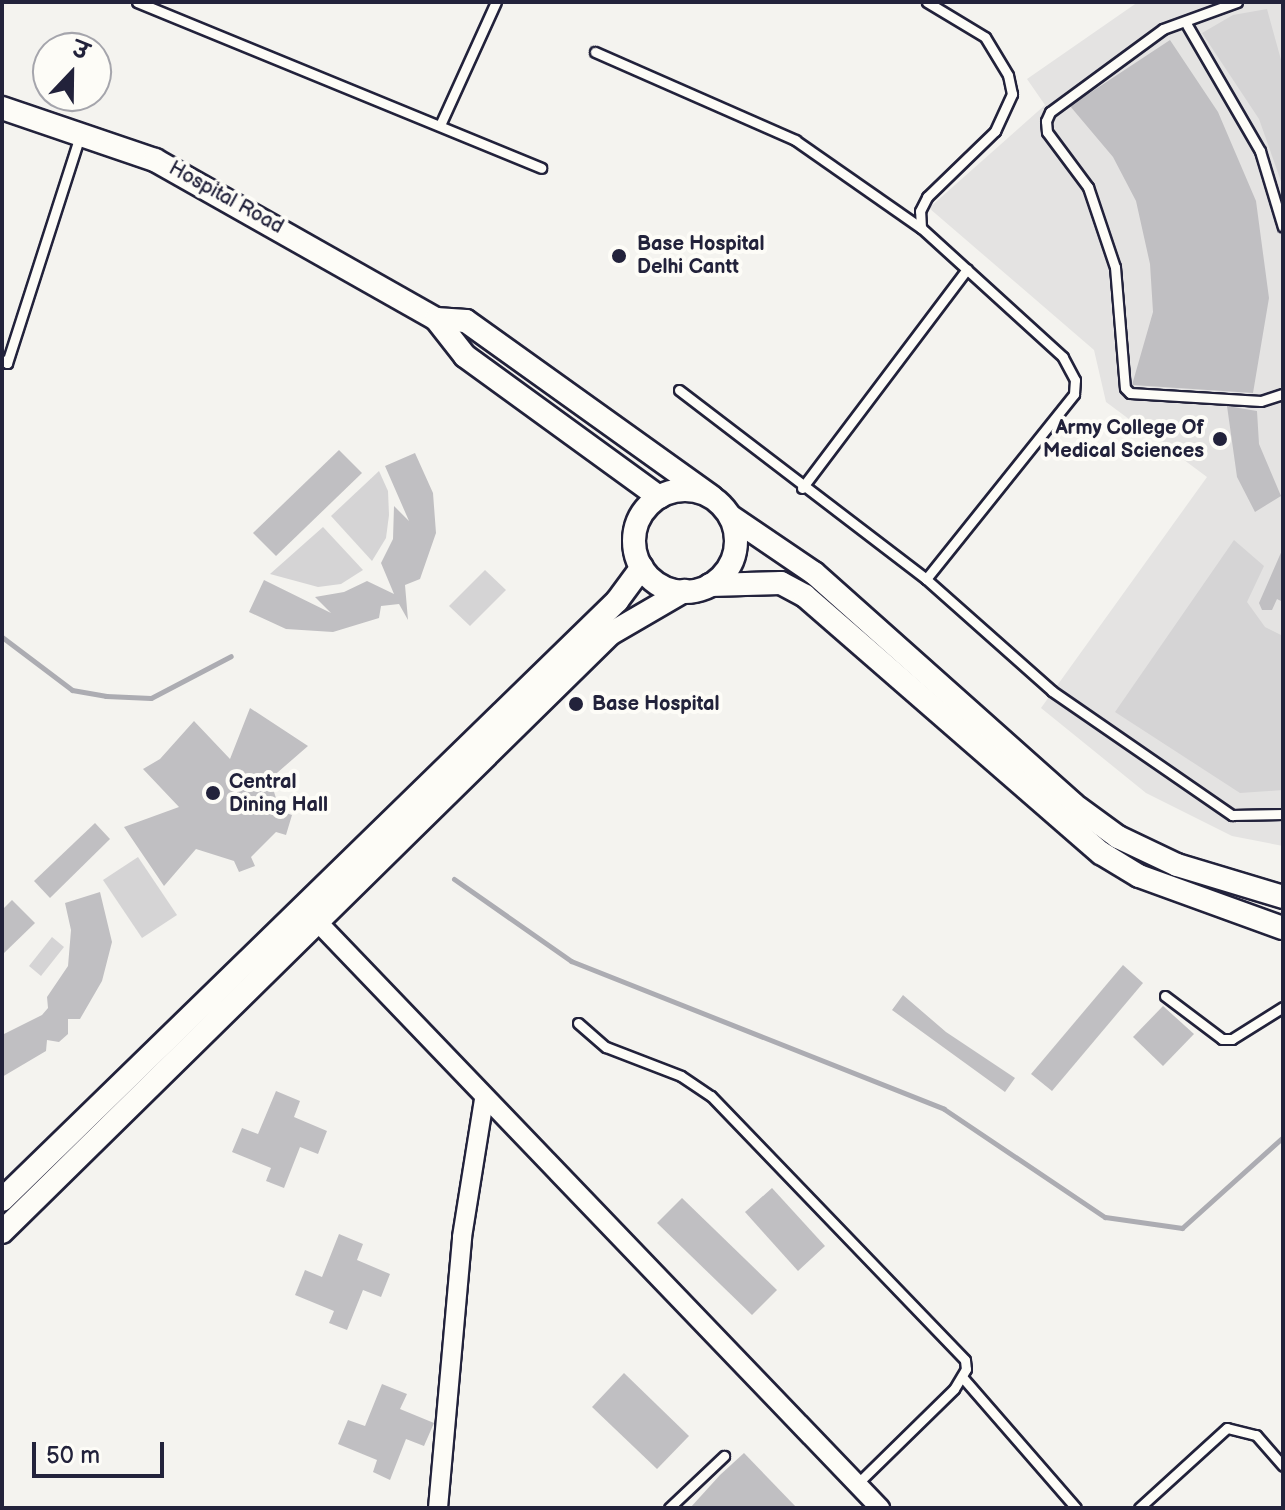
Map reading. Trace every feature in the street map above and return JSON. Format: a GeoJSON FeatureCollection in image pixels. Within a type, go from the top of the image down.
{"type":"FeatureCollection","features":[{"type":"Feature","properties":{"kind":"street","name":"Hospital Road"},"geometry":{"type":"LineString","coordinates":[[2,108],[155,160],[213,188],[436,319],[465,356],[659,497]]}},
{"type":"Feature","properties":{"kind":"street","name":"Hospital Road"},"geometry":{"type":"LineString","coordinates":[[436,319],[466,321],[712,497]]}},
{"type":"Feature","properties":{"kind":"street"},"geometry":{"type":"LineString","coordinates":[[684,591],[660,585],[642,567],[635,530],[659,497],[686,490],[712,497],[730,516],[814,573],[1073,804],[1118,837],[1177,865],[1283,897]]}},
{"type":"Feature","properties":{"kind":"street"},"geometry":{"type":"LineString","coordinates":[[710,585],[734,555],[730,516]]}},
{"type":"Feature","properties":{"kind":"street"},"geometry":{"type":"LineString","coordinates":[[2,1232],[617,601],[642,567]]}},
{"type":"Feature","properties":{"kind":"street"},"geometry":{"type":"LineString","coordinates":[[2,1200],[610,634],[684,591],[710,585],[781,583],[805,596],[1101,853],[1139,876],[1283,928]]}},
{"type":"Feature","properties":{"kind":"street"},"geometry":{"type":"LineString","coordinates":[[310,914],[484,1099],[880,1508]]}},
{"type":"Feature","properties":{"kind":"street"},"geometry":{"type":"LineString","coordinates":[[438,1508],[462,1237],[484,1099]]}},
{"type":"Feature","properties":{"kind":"lane"},"geometry":{"type":"LineString","coordinates":[[137,2],[441,123],[541,168]]}},
{"type":"Feature","properties":{"kind":"lane"},"geometry":{"type":"LineString","coordinates":[[441,123],[496,2]]}},
{"type":"Feature","properties":{"kind":"lane"},"geometry":{"type":"LineString","coordinates":[[921,228],[920,211],[927,197],[995,131],[1012,94],[1008,75],[985,37],[927,2]]}},
{"type":"Feature","properties":{"kind":"lane"},"geometry":{"type":"LineString","coordinates":[[1237,2],[1187,25],[1163,29],[1050,112],[1047,132],[1088,187],[1115,267],[1125,388],[1130,393],[1261,401],[1283,394]]}},
{"type":"Feature","properties":{"kind":"lane"},"geometry":{"type":"LineString","coordinates":[[1187,25],[1260,151],[1283,227]]}},
{"type":"Feature","properties":{"kind":"lane"},"geometry":{"type":"LineString","coordinates":[[595,52],[795,140],[921,228],[1073,368],[1074,394],[926,579]]}},
{"type":"Feature","properties":{"kind":"lane"},"geometry":{"type":"LineString","coordinates":[[2,360],[7,363],[80,134]]}},
{"type":"Feature","properties":{"kind":"lane"},"geometry":{"type":"LineString","coordinates":[[802,488],[967,269]]}},
{"type":"Feature","properties":{"kind":"lane"},"geometry":{"type":"LineString","coordinates":[[679,390],[802,488],[926,579],[1052,691],[1232,815],[1283,814]]}},
{"type":"Feature","properties":{"kind":"lane"},"geometry":{"type":"LineString","coordinates":[[1165,996],[1222,1039],[1232,1039],[1283,1007]]}},
{"type":"Feature","properties":{"kind":"lane"},"geometry":{"type":"LineString","coordinates":[[578,1023],[606,1047],[681,1076],[711,1096],[965,1360],[963,1378],[857,1484]]}},
{"type":"Feature","properties":{"kind":"lane"},"geometry":{"type":"LineString","coordinates":[[963,1378],[1076,1508]]}},
{"type":"Feature","properties":{"kind":"lane"},"geometry":{"type":"LineString","coordinates":[[1139,1508],[1227,1428],[1256,1435],[1283,1466]]}},
{"type":"Feature","properties":{"kind":"lane"},"geometry":{"type":"LineString","coordinates":[[669,1508],[724,1456]]}},
{"type":"Feature","properties":{"kind":"shaded area","name":"Army College Of Medical Sciences"},"geometry":{"type":"Polygon","coordinates":[[[1138,2],[1283,2],[1283,846],[1232,836],[1146,793],[1041,708],[1207,477],[1106,402],[1094,350],[929,208],[1045,105],[1027,79],[1138,2]]]}},
{"type":"Feature","properties":{"kind":"shaded area"},"geometry":{"type":"Polygon","coordinates":[[[1267,9],[1283,67],[1283,187],[1259,119],[1202,33],[1233,15],[1267,9]]]}},
{"type":"Feature","properties":{"kind":"shaded area"},"geometry":{"type":"Polygon","coordinates":[[[379,471],[388,491],[389,515],[386,538],[372,561],[331,516],[379,471]]]}},
{"type":"Feature","properties":{"kind":"shaded area"},"geometry":{"type":"Polygon","coordinates":[[[323,527],[363,570],[341,584],[318,587],[270,574],[323,527]]]}},
{"type":"Feature","properties":{"kind":"shaded area"},"geometry":{"type":"Polygon","coordinates":[[[1234,540],[1264,566],[1247,602],[1265,627],[1283,636],[1283,790],[1240,793],[1115,712],[1234,540]]]}},
{"type":"Feature","properties":{"kind":"shaded area"},"geometry":{"type":"Polygon","coordinates":[[[485,570],[506,590],[470,626],[449,606],[485,570]]]}},
{"type":"Feature","properties":{"kind":"shaded area"},"geometry":{"type":"Polygon","coordinates":[[[138,857],[177,915],[142,938],[103,880],[138,857]]]}},
{"type":"Feature","properties":{"kind":"shaded area"},"geometry":{"type":"Polygon","coordinates":[[[52,937],[64,947],[41,976],[29,966],[52,937]]]}},
{"type":"Feature","properties":{"kind":"building"},"geometry":{"type":"Polygon","coordinates":[[[1170,40],[1218,112],[1256,201],[1269,298],[1253,393],[1132,385],[1153,312],[1150,264],[1136,201],[1113,157],[1070,106],[1170,40]]]}},
{"type":"Feature","properties":{"kind":"building"},"geometry":{"type":"Polygon","coordinates":[[[1227,406],[1257,411],[1259,444],[1281,496],[1255,512],[1237,477],[1227,406]]]}},
{"type":"Feature","properties":{"kind":"building"},"geometry":{"type":"Polygon","coordinates":[[[339,450],[362,473],[276,556],[253,533],[339,450]]]}},
{"type":"Feature","properties":{"kind":"building"},"geometry":{"type":"Polygon","coordinates":[[[415,453],[433,493],[436,533],[420,579],[405,585],[408,620],[399,604],[381,606],[379,618],[333,632],[286,629],[249,612],[264,580],[331,613],[315,597],[344,592],[367,581],[394,594],[381,563],[393,539],[394,506],[409,521],[385,466],[415,453]]]}},
{"type":"Feature","properties":{"kind":"building"},"geometry":{"type":"Polygon","coordinates":[[[1283,548],[1283,602],[1277,599],[1272,610],[1262,610],[1259,603],[1283,548]]]}},
{"type":"Feature","properties":{"kind":"building"},"geometry":{"type":"Polygon","coordinates":[[[250,708],[308,746],[270,779],[280,811],[292,815],[286,835],[276,832],[251,857],[255,866],[239,872],[234,861],[196,849],[164,886],[124,827],[179,807],[143,769],[160,759],[194,721],[230,759],[250,708]]]}},
{"type":"Feature","properties":{"kind":"building"},"geometry":{"type":"Polygon","coordinates":[[[95,823],[110,839],[50,898],[34,881],[95,823]]]}},
{"type":"Feature","properties":{"kind":"building"},"geometry":{"type":"Polygon","coordinates":[[[100,892],[112,942],[102,981],[80,1019],[68,1019],[68,1034],[59,1042],[47,1040],[46,1051],[2,1077],[2,1035],[42,1015],[48,1008],[47,997],[68,966],[71,930],[65,903],[100,892]]]}},
{"type":"Feature","properties":{"kind":"building"},"geometry":{"type":"Polygon","coordinates":[[[12,900],[35,923],[2,955],[2,910],[12,900]]]}},
{"type":"Feature","properties":{"kind":"building"},"geometry":{"type":"Polygon","coordinates":[[[1123,965],[1143,983],[1052,1091],[1031,1074],[1123,965]]]}},
{"type":"Feature","properties":{"kind":"building"},"geometry":{"type":"Polygon","coordinates":[[[903,995],[946,1032],[1015,1078],[1005,1092],[892,1010],[903,995]]]}},
{"type":"Feature","properties":{"kind":"building"},"geometry":{"type":"Polygon","coordinates":[[[1163,1006],[1194,1034],[1163,1066],[1133,1037],[1163,1006]]]}},
{"type":"Feature","properties":{"kind":"building"},"geometry":{"type":"Polygon","coordinates":[[[276,1091],[300,1101],[294,1117],[327,1131],[318,1154],[300,1147],[284,1188],[266,1181],[271,1168],[232,1152],[242,1128],[258,1134],[276,1091]]]}},
{"type":"Feature","properties":{"kind":"building"},"geometry":{"type":"Polygon","coordinates":[[[772,1188],[825,1246],[798,1271],[745,1212],[772,1188]]]}},
{"type":"Feature","properties":{"kind":"building"},"geometry":{"type":"Polygon","coordinates":[[[682,1198],[777,1290],[752,1315],[657,1223],[682,1198]]]}},
{"type":"Feature","properties":{"kind":"building"},"geometry":{"type":"Polygon","coordinates":[[[339,1234],[363,1244],[357,1260],[390,1274],[381,1297],[363,1290],[347,1330],[329,1323],[334,1311],[295,1295],[305,1270],[322,1277],[339,1234]]]}},
{"type":"Feature","properties":{"kind":"building"},"geometry":{"type":"Polygon","coordinates":[[[624,1373],[689,1436],[657,1469],[592,1407],[624,1373]]]}},
{"type":"Feature","properties":{"kind":"building"},"geometry":{"type":"Polygon","coordinates":[[[382,1384],[407,1394],[400,1409],[434,1423],[424,1446],[406,1439],[390,1480],[373,1472],[377,1460],[338,1444],[348,1420],[365,1426],[382,1384]]]}},
{"type":"Feature","properties":{"kind":"building"},"geometry":{"type":"Polygon","coordinates":[[[744,1453],[797,1508],[690,1508],[720,1475],[744,1453]]]}},
{"type":"Feature","properties":{"kind":"waterway"},"geometry":{"type":"LineString","coordinates":[[2,637],[72,690],[106,696],[151,698],[231,656]]}},
{"type":"Feature","properties":{"kind":"waterway"},"geometry":{"type":"LineString","coordinates":[[454,879],[571,961],[944,1109],[1105,1217],[1182,1228],[1283,1137]]}},
{"type":"Feature","properties":{"kind":"place","name":"Base Hospital Delhi Cantt"},"geometry":{"type":"Point","coordinates":[619,256]}},
{"type":"Feature","properties":{"kind":"place","name":"Army College Of Medical Sciences"},"geometry":{"type":"Point","coordinates":[1220,439]}},
{"type":"Feature","properties":{"kind":"place","name":"Base Hospital"},"geometry":{"type":"Point","coordinates":[576,704]}},
{"type":"Feature","properties":{"kind":"place","name":"Central Dining Hall"},"geometry":{"type":"Point","coordinates":[213,793]}}]}
